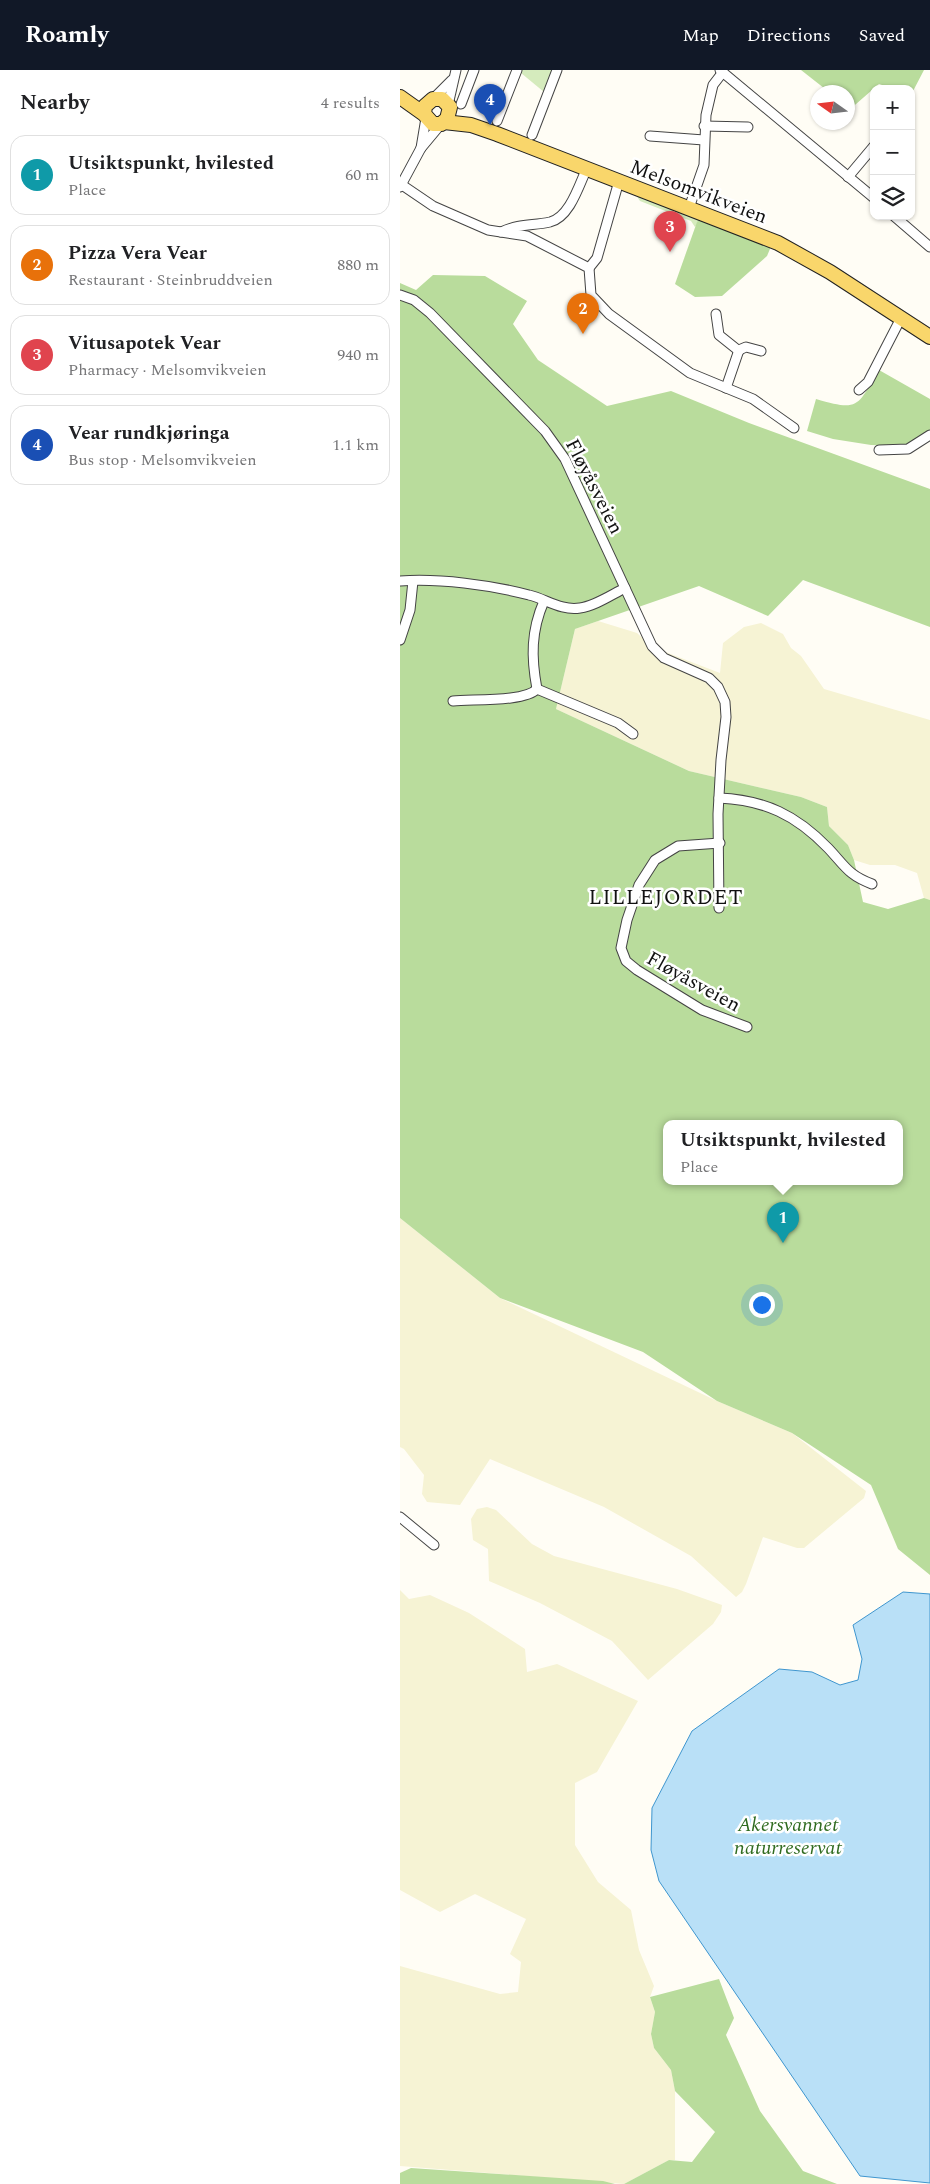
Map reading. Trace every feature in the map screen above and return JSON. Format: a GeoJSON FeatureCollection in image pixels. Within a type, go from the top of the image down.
{"type":"FeatureCollection","features":[{"type":"Feature","properties":{"kind":"main road","name":"Melsomvikveien"},"geometry":{"type":"LineString","coordinates":[[401,98],[428,108]]}},
{"type":"Feature","properties":{"kind":"main road","name":"Melsomvikveien"},"geometry":{"type":"LineString","coordinates":[[428,108],[442,99],[453,105],[471,124]]}},
{"type":"Feature","properties":{"kind":"main road"},"geometry":{"type":"LineString","coordinates":[[443,123],[449,116],[453,105]]}},
{"type":"Feature","properties":{"kind":"main road","name":"Melsomvikveien"},"geometry":{"type":"LineString","coordinates":[[428,108],[433,124],[471,124],[689,208],[794,252],[930,337]]}},
{"type":"Feature","properties":{"kind":"street"},"geometry":{"type":"LineString","coordinates":[[421,148],[428,108],[452,80],[456,70]]}},
{"type":"Feature","properties":{"kind":"street"},"geometry":{"type":"LineString","coordinates":[[453,105],[474,70]]}},
{"type":"Feature","properties":{"kind":"street"},"geometry":{"type":"LineString","coordinates":[[497,121],[517,70]]}},
{"type":"Feature","properties":{"kind":"street"},"geometry":{"type":"LineString","coordinates":[[532,136],[557,70]]}},
{"type":"Feature","properties":{"kind":"street"},"geometry":{"type":"LineString","coordinates":[[689,208],[704,165],[704,126],[713,85],[722,71],[870,195]]}},
{"type":"Feature","properties":{"kind":"street"},"geometry":{"type":"LineString","coordinates":[[452,80],[453,105]]}},
{"type":"Feature","properties":{"kind":"street"},"geometry":{"type":"LineString","coordinates":[[443,123],[404,170],[401,186],[433,206],[500,232],[527,236],[589,268]]}},
{"type":"Feature","properties":{"kind":"street"},"geometry":{"type":"LineString","coordinates":[[704,126],[748,127]]}},
{"type":"Feature","properties":{"kind":"street"},"geometry":{"type":"LineString","coordinates":[[650,136],[704,140]]}},
{"type":"Feature","properties":{"kind":"street"},"geometry":{"type":"LineString","coordinates":[[848,177],[870,151]]}},
{"type":"Feature","properties":{"kind":"street"},"geometry":{"type":"LineString","coordinates":[[500,232],[514,227],[551,222],[558,218],[570,203],[587,168]]}},
{"type":"Feature","properties":{"kind":"street"},"geometry":{"type":"LineString","coordinates":[[619,181],[597,258],[589,268],[591,295],[609,314],[690,373],[753,399],[794,428]]}},
{"type":"Feature","properties":{"kind":"street"},"geometry":{"type":"LineString","coordinates":[[899,220],[930,247]]}},
{"type":"Feature","properties":{"kind":"street","name":"Fløyåsveien"},"geometry":{"type":"LineString","coordinates":[[400,295],[414,300],[430,313],[545,431],[565,459],[646,635],[657,652],[675,663],[702,673],[714,683],[722,696],[726,708],[719,798]]}},
{"type":"Feature","properties":{"kind":"street"},"geometry":{"type":"LineString","coordinates":[[716,314],[719,334],[739,351]]}},
{"type":"Feature","properties":{"kind":"street"},"geometry":{"type":"LineString","coordinates":[[859,390],[868,382],[901,318]]}},
{"type":"Feature","properties":{"kind":"street"},"geometry":{"type":"LineString","coordinates":[[726,388],[742,347],[761,351]]}},
{"type":"Feature","properties":{"kind":"street"},"geometry":{"type":"LineString","coordinates":[[879,450],[908,449],[930,435]]}},
{"type":"Feature","properties":{"kind":"street"},"geometry":{"type":"LineString","coordinates":[[400,581],[458,583],[524,594],[566,608],[582,608],[625,588]]}},
{"type":"Feature","properties":{"kind":"street"},"geometry":{"type":"LineString","coordinates":[[400,640],[410,610],[413,581]]}},
{"type":"Feature","properties":{"kind":"street"},"geometry":{"type":"LineString","coordinates":[[454,701],[521,697],[533,694],[537,689],[532,635],[544,601]]}},
{"type":"Feature","properties":{"kind":"street"},"geometry":{"type":"LineString","coordinates":[[537,689],[618,723],[633,734]]}},
{"type":"Feature","properties":{"kind":"street"},"geometry":{"type":"LineString","coordinates":[[719,908],[719,798],[754,801],[793,818],[816,836],[847,871],[856,878],[872,884]]}},
{"type":"Feature","properties":{"kind":"street","name":"Fløyåsveien"},"geometry":{"type":"LineString","coordinates":[[720,843],[678,846],[655,860],[639,885],[627,920],[622,948],[626,961],[637,970],[702,1010],[746,1028]]}},
{"type":"Feature","properties":{"kind":"street"},"geometry":{"type":"LineString","coordinates":[[400,1517],[434,1544]]}},
{"type":"Feature","properties":{"kind":"shaded area"},"geometry":{"type":"Polygon","coordinates":[[[598,621],[637,633],[650,645],[720,673],[723,643],[744,627],[761,623],[783,634],[791,648],[801,656],[824,689],[930,720],[930,900],[924,898],[917,873],[895,865],[870,865],[854,860],[848,845],[829,826],[827,807],[801,797],[689,771],[556,709],[575,629],[598,621]]]}},
{"type":"Feature","properties":{"kind":"shaded area"},"geometry":{"type":"Polygon","coordinates":[[[400,1218],[500,1298],[717,1401],[792,1433],[866,1491],[864,1498],[804,1548],[797,1548],[763,1537],[746,1584],[742,1592],[736,1597],[691,1556],[604,1507],[490,1459],[460,1505],[427,1502],[422,1494],[424,1475],[404,1449],[400,1447],[400,1218]]]}},
{"type":"Feature","properties":{"kind":"shaded area"},"geometry":{"type":"Polygon","coordinates":[[[487,1507],[496,1510],[532,1544],[554,1556],[677,1589],[722,1605],[721,1612],[713,1624],[648,1680],[612,1641],[540,1603],[489,1581],[488,1549],[473,1540],[471,1519],[477,1509],[487,1507]]]}},
{"type":"Feature","properties":{"kind":"shaded area"},"geometry":{"type":"Polygon","coordinates":[[[400,1590],[409,1599],[430,1595],[469,1613],[525,1649],[527,1672],[557,1664],[638,1701],[597,1772],[575,1783],[575,1845],[598,1882],[631,1910],[639,1950],[654,1986],[650,1997],[655,2012],[651,2034],[654,2048],[671,2070],[675,2091],[675,2160],[669,2160],[624,2184],[400,2166],[400,1966],[500,1994],[518,1992],[521,1962],[510,1954],[526,1919],[475,1894],[440,1912],[400,1890],[400,1590]]]}},
{"type":"Feature","properties":{"kind":"green space"},"geometry":{"type":"Polygon","coordinates":[[[522,70],[553,70],[544,92],[521,73],[522,70]]]}},
{"type":"Feature","properties":{"kind":"green space"},"geometry":{"type":"Polygon","coordinates":[[[801,70],[924,70],[915,87],[915,85],[870,85],[870,92],[855,105],[855,85],[820,85],[801,70]]]}},
{"type":"Feature","properties":{"kind":"green space"},"geometry":{"type":"Polygon","coordinates":[[[634,192],[702,218],[695,227],[691,221],[640,201],[634,192]]]}},
{"type":"Feature","properties":{"kind":"green space"},"geometry":{"type":"Polygon","coordinates":[[[702,218],[772,244],[767,256],[722,296],[695,297],[675,284],[697,222],[702,218]]]}},
{"type":"Feature","properties":{"kind":"green space"},"geometry":{"type":"Polygon","coordinates":[[[433,275],[485,276],[527,301],[513,324],[538,360],[607,406],[671,391],[749,423],[930,489],[930,627],[803,580],[768,616],[699,586],[575,629],[556,709],[689,771],[801,797],[827,807],[829,826],[848,845],[854,860],[863,902],[888,909],[924,898],[930,900],[930,1575],[898,1549],[871,1485],[792,1433],[717,1401],[643,1352],[500,1298],[400,1218],[400,283],[416,290],[433,275]]]}},
{"type":"Feature","properties":{"kind":"green space"},"geometry":{"type":"Polygon","coordinates":[[[879,370],[930,399],[930,431],[907,446],[871,445],[833,439],[807,431],[816,399],[841,405],[856,403],[866,392],[879,370]]]}},
{"type":"Feature","properties":{"kind":"green space"},"geometry":{"type":"Polygon","coordinates":[[[719,1979],[734,2018],[726,2035],[760,2111],[803,2171],[837,2184],[624,2184],[669,2160],[692,2162],[715,2132],[675,2091],[671,2070],[654,2048],[651,2034],[655,2012],[650,1997],[719,1979]]]}},
{"type":"Feature","properties":{"kind":"green space"},"geometry":{"type":"Polygon","coordinates":[[[411,2168],[603,2181],[615,2184],[400,2184],[400,2173],[411,2168]]]}},
{"type":"Feature","properties":{"kind":"water","name":"Akersvannet naturreservat"},"geometry":{"type":"Polygon","coordinates":[[[903,1592],[930,1594],[930,2183],[860,2176],[659,1881],[651,1850],[652,1808],[692,1731],[779,1669],[812,1672],[840,1685],[858,1680],[862,1659],[853,1625],[903,1592]]]}},
{"type":"Feature","properties":{"kind":"place","name":"Vear rundkjøringa"},"geometry":{"type":"Point","coordinates":[490,125]}},
{"type":"Feature","properties":{"kind":"place","name":"Vitusapotek Vear"},"geometry":{"type":"Point","coordinates":[670,252]}},
{"type":"Feature","properties":{"kind":"place","name":"Pizza Vera Vear"},"geometry":{"type":"Point","coordinates":[583,334]}},
{"type":"Feature","properties":{"kind":"place","name":"Utsiktspunkt, hvilested"},"geometry":{"type":"Point","coordinates":[783,1243]}},
{"type":"Feature","properties":{"kind":"district","name":"LILLEJORDET"},"geometry":{"type":"Point","coordinates":[666,897]}}]}
